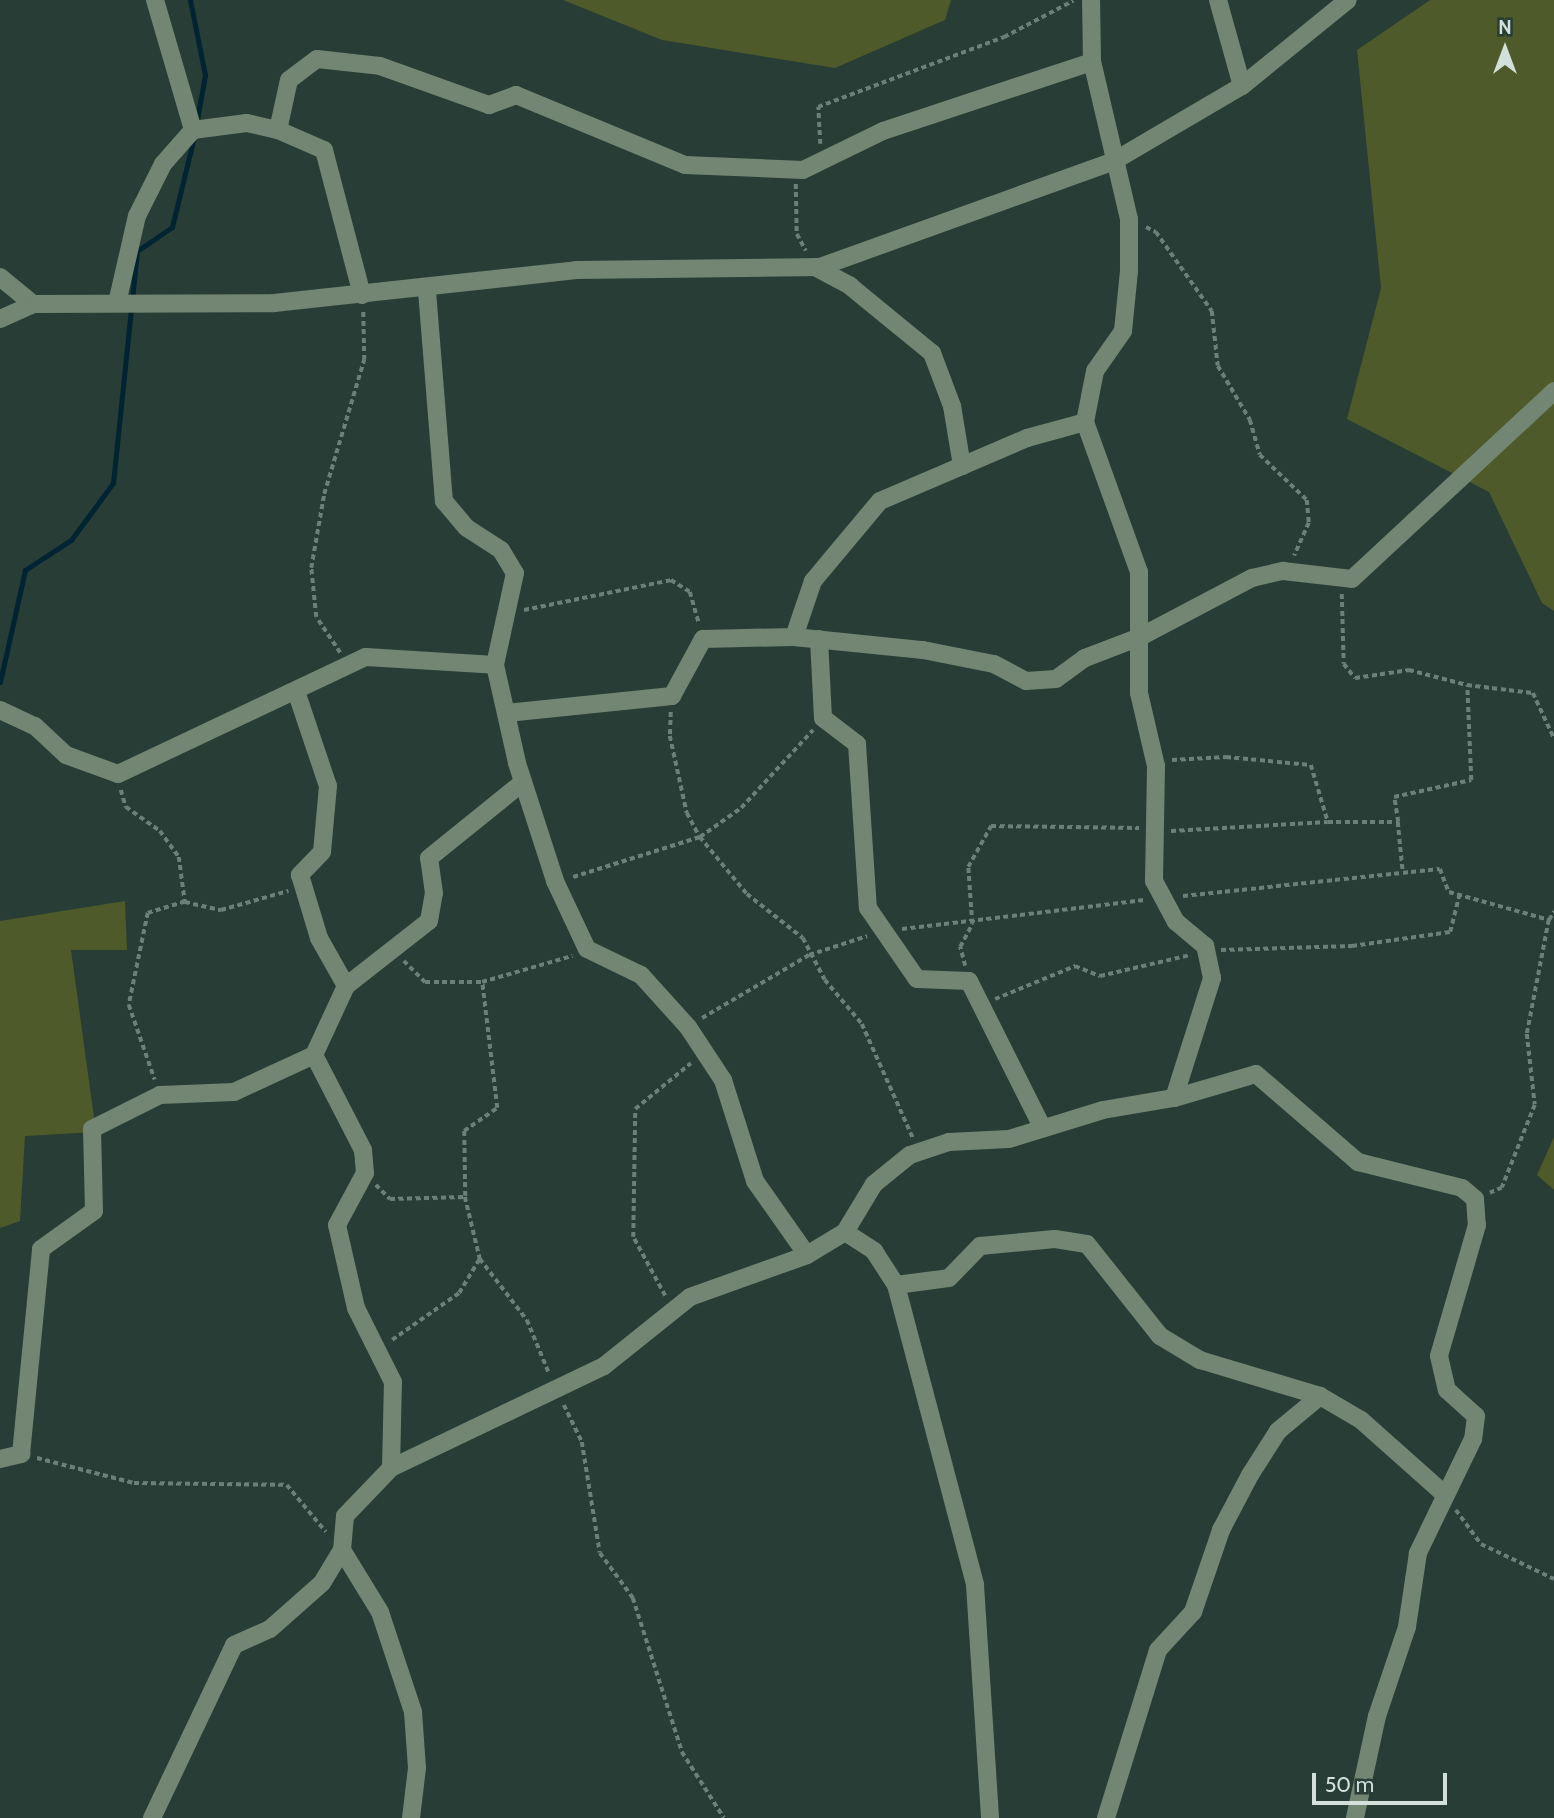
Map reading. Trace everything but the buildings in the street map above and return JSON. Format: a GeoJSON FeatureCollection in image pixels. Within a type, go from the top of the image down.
{"type":"FeatureCollection","features":[{"type":"Feature","properties":{"kind":"street"},"geometry":{"type":"LineString","coordinates":[[155,0],[193,130]]}},
{"type":"Feature","properties":{"kind":"street"},"geometry":{"type":"LineString","coordinates":[[1091,0],[1093,62],[1129,219],[1123,331],[1095,371],[1086,422],[1139,572],[1139,692],[1155,763],[1152,829],[1154,881],[1176,922],[1206,951],[1212,978],[1174,1098]]}},
{"type":"Feature","properties":{"kind":"street"},"geometry":{"type":"LineString","coordinates":[[1218,0],[1242,86]]}},
{"type":"Feature","properties":{"kind":"street"},"geometry":{"type":"LineString","coordinates":[[0,319],[33,303],[362,295],[427,291],[576,270],[815,267],[1114,161],[1242,86],[1348,0]]}},
{"type":"Feature","properties":{"kind":"street"},"geometry":{"type":"LineString","coordinates":[[278,130],[289,80],[317,60],[380,66],[489,105],[516,95],[685,165],[803,170],[883,131],[1093,62]]}},
{"type":"Feature","properties":{"kind":"street"},"geometry":{"type":"LineString","coordinates":[[117,303],[136,216],[163,164],[193,130],[247,123],[278,130],[324,150],[362,295]]}},
{"type":"Feature","properties":{"kind":"street"},"geometry":{"type":"LineString","coordinates":[[815,267],[850,286],[932,353],[952,406],[961,466]]}},
{"type":"Feature","properties":{"kind":"street"},"geometry":{"type":"LineString","coordinates":[[0,277],[33,303]]}},
{"type":"Feature","properties":{"kind":"street"},"geometry":{"type":"LineString","coordinates":[[427,291],[444,502],[467,528],[500,550],[516,573],[495,665],[522,783],[555,881],[587,949],[641,975],[705,1053],[723,1080],[755,1181],[807,1255]]}},
{"type":"Feature","properties":{"kind":"street"},"geometry":{"type":"LineString","coordinates":[[507,713],[672,695],[703,639],[794,636],[982,662],[1026,681],[1056,679],[1085,658],[1140,637],[1252,578],[1288,571],[1352,579],[1554,391]]}},
{"type":"Feature","properties":{"kind":"street"},"geometry":{"type":"LineString","coordinates":[[794,636],[813,581],[880,501],[961,466],[1086,422]]}},
{"type":"Feature","properties":{"kind":"street"},"geometry":{"type":"LineString","coordinates":[[819,639],[823,718],[857,744],[868,908],[917,979],[969,981],[983,1004],[1043,1129]]}},
{"type":"Feature","properties":{"kind":"street"},"geometry":{"type":"LineString","coordinates":[[0,710],[35,726],[66,755],[118,774],[297,694],[348,664],[366,657],[495,665]]}},
{"type":"Feature","properties":{"kind":"street"},"geometry":{"type":"LineString","coordinates":[[297,694],[328,786],[322,852],[300,875],[319,938],[346,986]]}},
{"type":"Feature","properties":{"kind":"street"},"geometry":{"type":"LineString","coordinates":[[0,1459],[21,1454],[41,1249],[94,1211],[92,1129],[160,1095],[234,1092],[314,1055],[346,986],[395,952],[429,921],[435,893],[429,858],[522,783]]}},
{"type":"Feature","properties":{"kind":"street"},"geometry":{"type":"LineString","coordinates":[[314,1055],[363,1150],[365,1173],[337,1225],[356,1308],[381,1352],[393,1382],[391,1468]]}},
{"type":"Feature","properties":{"kind":"street"},"geometry":{"type":"LineString","coordinates":[[152,1818],[234,1645],[295,1610],[322,1583],[342,1550],[345,1516],[391,1468],[554,1386],[604,1366],[673,1310],[724,1281],[807,1255],[845,1231],[874,1184],[919,1152],[1043,1129],[1103,1110],[1174,1098],[1256,1074],[1358,1162],[1462,1188],[1475,1199],[1477,1225],[1439,1356],[1447,1390],[1476,1416],[1473,1439],[1444,1494],[1418,1553],[1407,1628],[1377,1716],[1355,1818]]}},
{"type":"Feature","properties":{"kind":"street"},"geometry":{"type":"LineString","coordinates":[[845,1231],[874,1251],[896,1285],[975,1585],[990,1818]]}},
{"type":"Feature","properties":{"kind":"street"},"geometry":{"type":"LineString","coordinates":[[896,1285],[949,1278],[980,1246],[1055,1239],[1087,1244],[1160,1336],[1200,1360],[1320,1396],[1361,1420],[1444,1494]]}},
{"type":"Feature","properties":{"kind":"street"},"geometry":{"type":"LineString","coordinates":[[1106,1818],[1158,1650],[1193,1612],[1221,1530],[1250,1475],[1278,1431],[1320,1396]]}},
{"type":"Feature","properties":{"kind":"street"},"geometry":{"type":"LineString","coordinates":[[342,1550],[380,1612],[413,1712],[418,1768],[411,1818]]}},
{"type":"Feature","properties":{"kind":"path"},"geometry":{"type":"LineString","coordinates":[[821,161],[818,107],[1004,37],[1075,0]]}},
{"type":"Feature","properties":{"kind":"path"},"geometry":{"type":"LineString","coordinates":[[803,170],[794,212],[815,267]]}},
{"type":"Feature","properties":{"kind":"path"},"geometry":{"type":"LineString","coordinates":[[1129,219],[1157,232],[1212,311],[1218,366],[1250,420],[1260,455],[1307,500],[1308,523],[1288,571]]}},
{"type":"Feature","properties":{"kind":"path"},"geometry":{"type":"LineString","coordinates":[[348,664],[316,617],[311,568],[324,494],[365,360],[362,295]]}},
{"type":"Feature","properties":{"kind":"path"},"geometry":{"type":"LineString","coordinates":[[1344,578],[1339,629],[1344,664],[1355,678],[1409,670],[1441,674],[1467,685],[1533,693],[1554,738]]}},
{"type":"Feature","properties":{"kind":"path"},"geometry":{"type":"LineString","coordinates":[[505,614],[671,580],[690,592],[703,639]]}},
{"type":"Feature","properties":{"kind":"path"},"geometry":{"type":"LineString","coordinates":[[1403,873],[1394,797],[1471,780],[1467,685]]}},
{"type":"Feature","properties":{"kind":"path"},"geometry":{"type":"LineString","coordinates":[[672,695],[670,736],[687,813],[700,838],[747,894],[803,938],[825,980],[862,1024],[919,1152]]}},
{"type":"Feature","properties":{"kind":"path"},"geometry":{"type":"LineString","coordinates":[[555,881],[612,869],[700,838],[741,808],[823,718]]}},
{"type":"Feature","properties":{"kind":"path"},"geometry":{"type":"LineString","coordinates":[[1155,763],[1226,757],[1311,765],[1328,822]]}},
{"type":"Feature","properties":{"kind":"path"},"geometry":{"type":"LineString","coordinates":[[118,774],[125,807],[160,831],[179,857],[185,902]]}},
{"type":"Feature","properties":{"kind":"path"},"geometry":{"type":"LineString","coordinates":[[969,981],[960,947],[972,924],[968,867],[991,826],[1152,829],[1398,822]]}},
{"type":"Feature","properties":{"kind":"path"},"geometry":{"type":"LineString","coordinates":[[160,1095],[129,1006],[148,913],[185,902],[221,910],[304,887]]}},
{"type":"Feature","properties":{"kind":"path"},"geometry":{"type":"LineString","coordinates":[[983,1004],[1075,966],[1100,976],[1206,951],[1352,946],[1450,932],[1459,895]]}},
{"type":"Feature","properties":{"kind":"path"},"geometry":{"type":"LineString","coordinates":[[1549,919],[1554,911]]}},
{"type":"Feature","properties":{"kind":"path"},"geometry":{"type":"LineString","coordinates":[[395,952],[425,982],[482,982],[556,964],[587,949]]}},
{"type":"Feature","properties":{"kind":"path"},"geometry":{"type":"LineString","coordinates":[[482,982],[498,1108],[464,1131],[465,1196],[480,1259],[527,1320],[554,1386],[582,1442],[600,1553],[633,1598],[682,1752],[724,1818]]}},
{"type":"Feature","properties":{"kind":"path"},"geometry":{"type":"LineString","coordinates":[[673,1310],[632,1237],[635,1109],[705,1053]]}},
{"type":"Feature","properties":{"kind":"path"},"geometry":{"type":"LineString","coordinates":[[365,1173],[390,1199],[465,1196]]}},
{"type":"Feature","properties":{"kind":"path"},"geometry":{"type":"LineString","coordinates":[[381,1352],[401,1329],[459,1293],[480,1259]]}},
{"type":"Feature","properties":{"kind":"path"},"geometry":{"type":"LineString","coordinates":[[21,1454],[134,1483],[287,1485],[342,1550]]}},
{"type":"Feature","properties":{"kind":"path"},"geometry":{"type":"LineString","coordinates":[[1444,1494],[1481,1544],[1554,1579]]}},
{"type":"Feature","properties":{"kind":"green space"},"geometry":{"type":"Polygon","coordinates":[[[563,0],[951,0],[945,20],[835,68],[662,40],[563,0]]]}},
{"type":"Feature","properties":{"kind":"green space"},"geometry":{"type":"Polygon","coordinates":[[[1430,0],[1554,0],[1554,611],[1542,603],[1489,492],[1347,419],[1381,288],[1357,50],[1430,0]]]}},
{"type":"Feature","properties":{"kind":"green space"},"geometry":{"type":"Polygon","coordinates":[[[125,901],[127,950],[71,950],[96,1132],[25,1136],[20,1221],[0,1228],[0,921],[125,901]]]}},
{"type":"Feature","properties":{"kind":"green space"},"geometry":{"type":"Polygon","coordinates":[[[1554,1137],[1554,1190],[1537,1175],[1554,1137]]]}},
{"type":"Feature","properties":{"kind":"waterway"},"geometry":{"type":"LineString","coordinates":[[190,0],[205,75],[197,120]]}},
{"type":"Feature","properties":{"kind":"waterway"},"geometry":{"type":"LineString","coordinates":[[0,682],[25,570],[71,540],[113,483],[137,251],[172,227],[194,137]]}}]}
